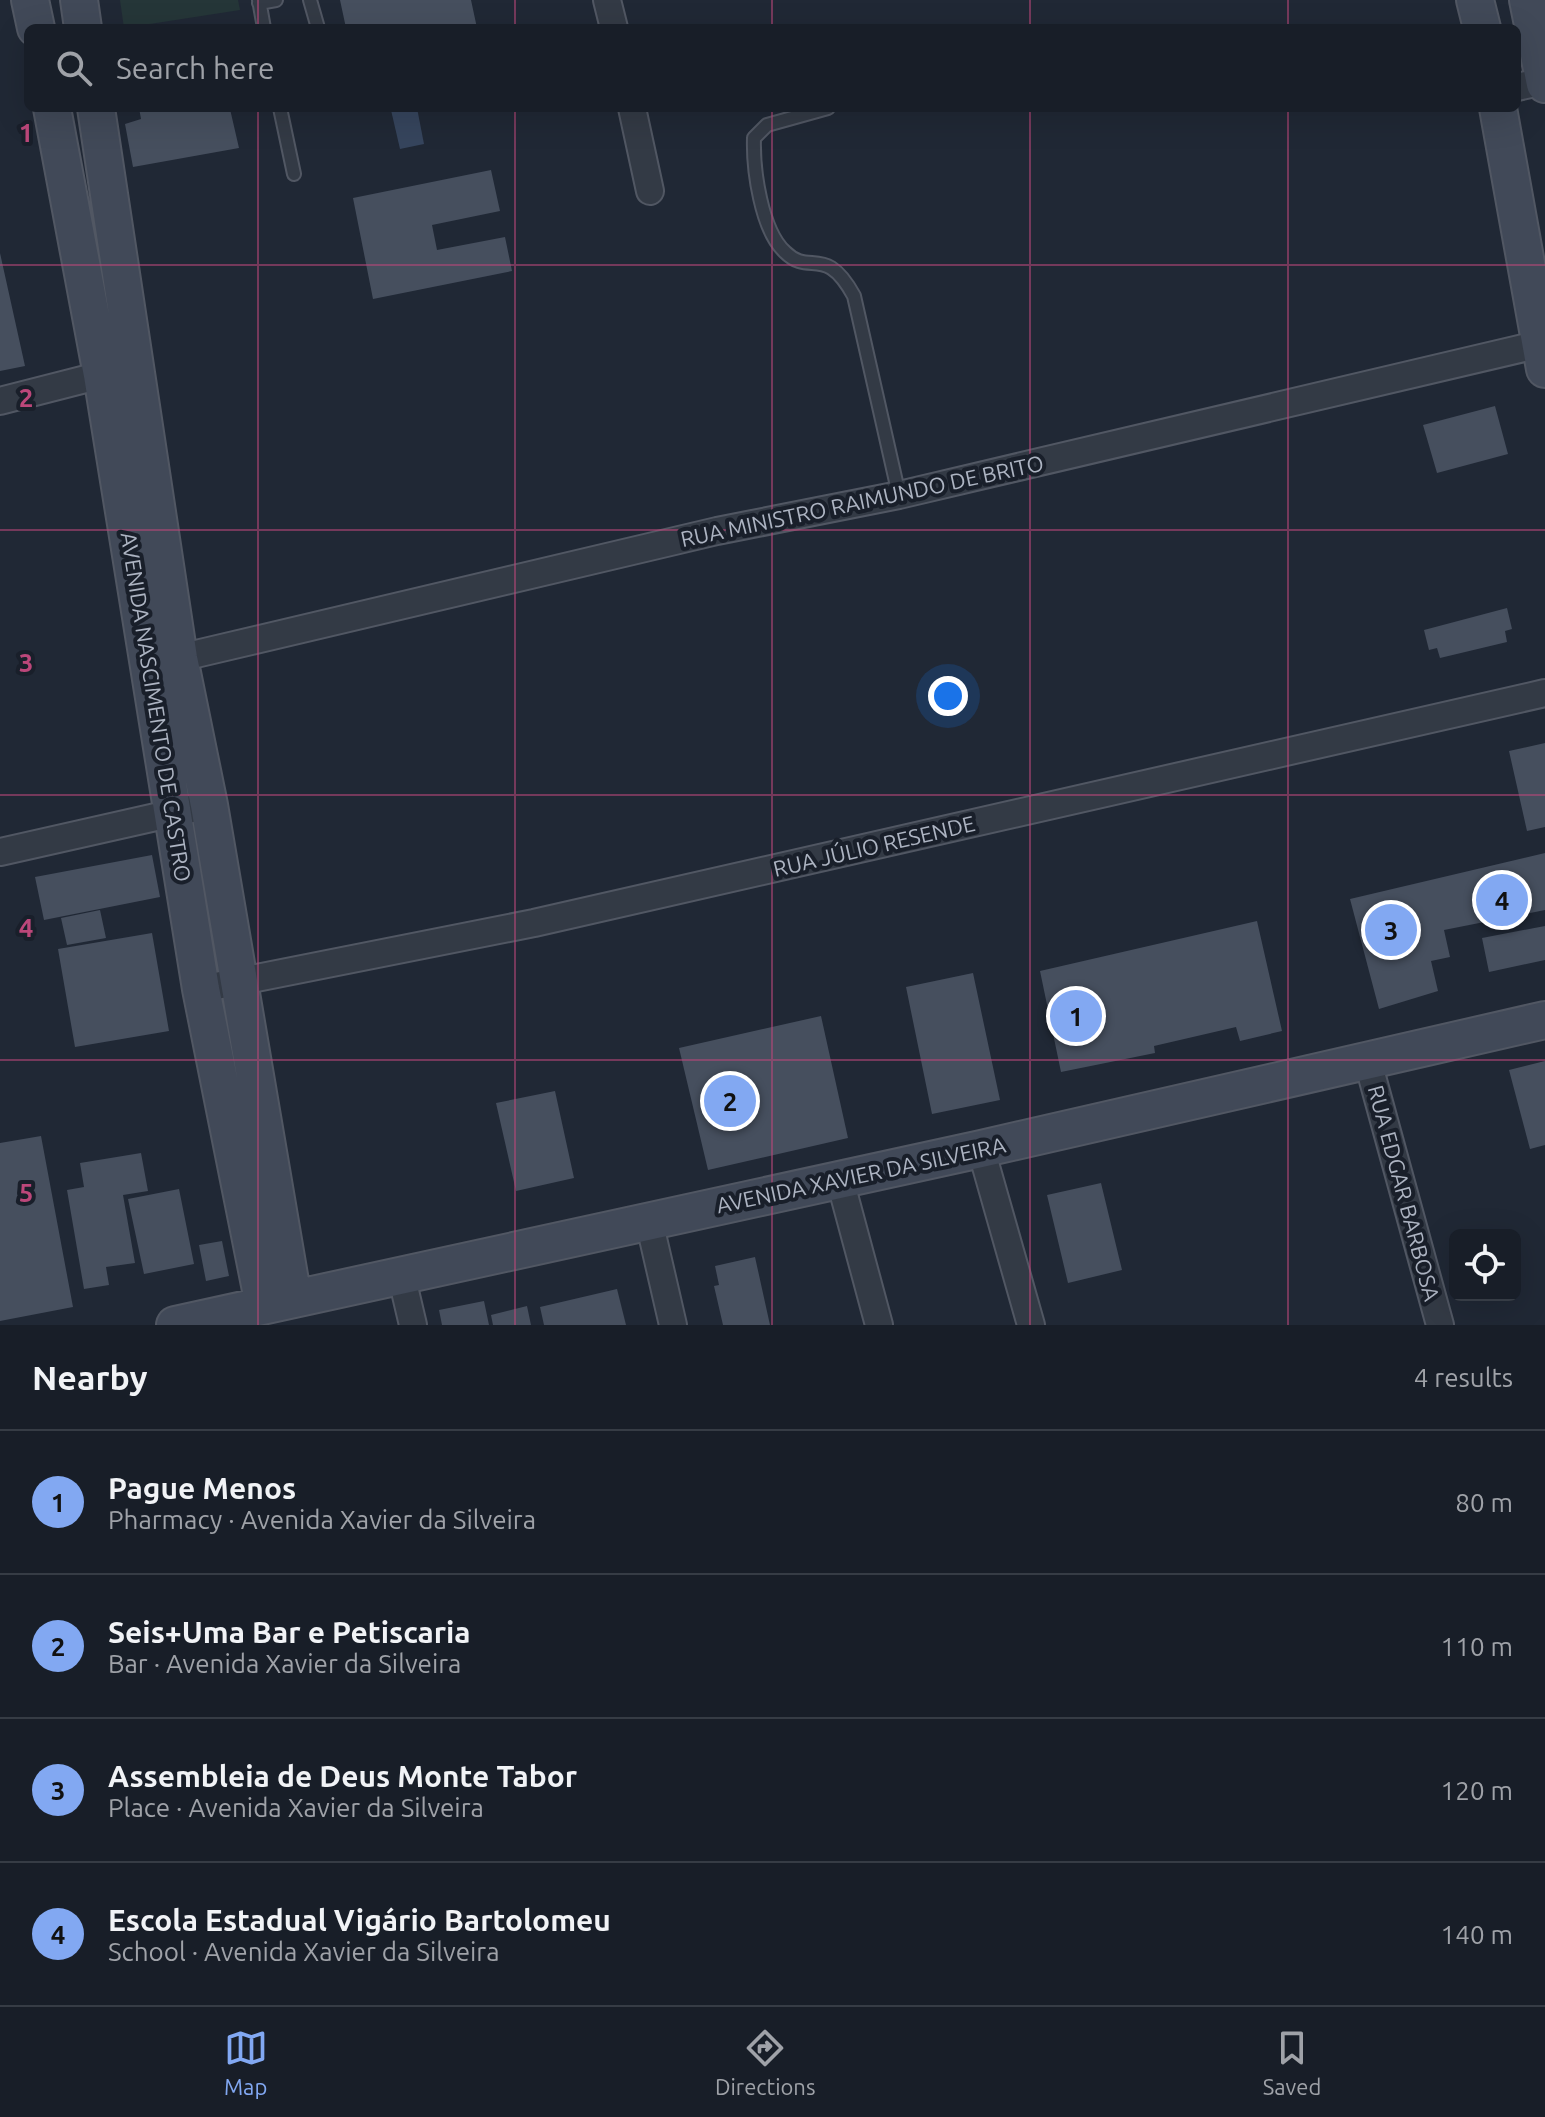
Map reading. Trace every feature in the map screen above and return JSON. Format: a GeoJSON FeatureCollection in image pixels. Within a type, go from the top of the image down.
{"type":"FeatureCollection","features":[{"type":"Feature","properties":{"kind":"main road"},"geometry":{"type":"LineString","coordinates":[[30,0],[35,24]]}},
{"type":"Feature","properties":{"kind":"main road"},"geometry":{"type":"LineString","coordinates":[[79,0],[82,24]]}},
{"type":"Feature","properties":{"kind":"main road"},"geometry":{"type":"LineString","coordinates":[[1475,0],[1481,24]]}},
{"type":"Feature","properties":{"kind":"main road"},"geometry":{"type":"LineString","coordinates":[[1528,0],[1545,82]]}},
{"type":"Feature","properties":{"kind":"main road","name":"AVENIDA NASCIMENTO DE CASTRO"},"geometry":{"type":"LineString","coordinates":[[53,112],[61,156],[119,371],[209,805],[238,982],[279,1302]]}},
{"type":"Feature","properties":{"kind":"main road","name":"AVENIDA NASCIMENTO DE CASTRO"},"geometry":{"type":"LineString","coordinates":[[97,112],[119,371],[174,811],[201,989],[279,1302]]}},
{"type":"Feature","properties":{"kind":"main road"},"geometry":{"type":"LineString","coordinates":[[1499,112],[1543,352]]}},
{"type":"Feature","properties":{"kind":"main road"},"geometry":{"type":"LineString","coordinates":[[61,156],[102,148]]}},
{"type":"Feature","properties":{"kind":"main road","name":"AVENIDA XAVIER DA SILVEIRA"},"geometry":{"type":"LineString","coordinates":[[175,1325],[981,1149],[1545,1020]]}},
{"type":"Feature","properties":{"kind":"street"},"geometry":{"type":"LineString","coordinates":[[607,0],[613,24]]}},
{"type":"Feature","properties":{"kind":"street"},"geometry":{"type":"LineString","coordinates":[[1521,86],[1545,82]]}},
{"type":"Feature","properties":{"kind":"street"},"geometry":{"type":"LineString","coordinates":[[633,112],[650,191]]}},
{"type":"Feature","properties":{"kind":"street","name":"RUA MINISTRO RAIMUNDO DE BRITO"},"geometry":{"type":"LineString","coordinates":[[179,658],[717,531],[899,495],[1543,352]]}},
{"type":"Feature","properties":{"kind":"street"},"geometry":{"type":"LineString","coordinates":[[0,401],[119,371]]}},
{"type":"Feature","properties":{"kind":"street","name":"RUA JÚLIO RESENDE"},"geometry":{"type":"LineString","coordinates":[[201,989],[534,923],[1545,693]]}},
{"type":"Feature","properties":{"kind":"street"},"geometry":{"type":"LineString","coordinates":[[0,852],[209,805]]}},
{"type":"Feature","properties":{"kind":"street","name":"RUA EDGAR BARBOSA"},"geometry":{"type":"LineString","coordinates":[[1368,1062],[1440,1325]]}},
{"type":"Feature","properties":{"kind":"street"},"geometry":{"type":"LineString","coordinates":[[981,1149],[1031,1325]]}},
{"type":"Feature","properties":{"kind":"street"},"geometry":{"type":"LineString","coordinates":[[840,1180],[879,1325]]}},
{"type":"Feature","properties":{"kind":"street"},"geometry":{"type":"LineString","coordinates":[[649,1221],[673,1325]]}},
{"type":"Feature","properties":{"kind":"street"},"geometry":{"type":"LineString","coordinates":[[401,1274],[413,1325]]}},
{"type":"Feature","properties":{"kind":"lane"},"geometry":{"type":"LineString","coordinates":[[263,24],[259,2],[276,0]]}},
{"type":"Feature","properties":{"kind":"lane"},"geometry":{"type":"LineString","coordinates":[[310,0],[317,24]]}},
{"type":"Feature","properties":{"kind":"lane"},"geometry":{"type":"LineString","coordinates":[[281,112],[294,174]]}},
{"type":"Feature","properties":{"kind":"lane"},"geometry":{"type":"LineString","coordinates":[[814,112],[767,125],[754,138],[753,170],[772,231],[785,252],[800,261],[822,261],[841,273],[854,296],[899,495]]}},
{"type":"Feature","properties":{"kind":"shaded area"},"geometry":{"type":"Polygon","coordinates":[[[120,0],[238,0],[240,10],[150,24],[123,24],[120,0]]]}},
{"type":"Feature","properties":{"kind":"water"},"geometry":{"type":"Polygon","coordinates":[[[391,112],[418,112],[424,144],[400,149],[391,112]]]}},
{"type":"Feature","properties":{"kind":"building"},"geometry":{"type":"Polygon","coordinates":[[[340,0],[471,0],[476,24],[345,24],[340,0]]]}},
{"type":"Feature","properties":{"kind":"building"},"geometry":{"type":"Polygon","coordinates":[[[140,112],[231,112],[239,148],[133,167],[125,124],[141,119],[140,112]]]}},
{"type":"Feature","properties":{"kind":"building"},"geometry":{"type":"Polygon","coordinates":[[[491,170],[500,211],[432,225],[437,250],[505,237],[512,271],[373,299],[353,198],[491,170]]]}},
{"type":"Feature","properties":{"kind":"building"},"geometry":{"type":"Polygon","coordinates":[[[0,253],[25,366],[0,371],[0,253]]]}},
{"type":"Feature","properties":{"kind":"building"},"geometry":{"type":"Polygon","coordinates":[[[1495,406],[1508,454],[1437,473],[1423,425],[1495,406]]]}},
{"type":"Feature","properties":{"kind":"building"},"geometry":{"type":"Polygon","coordinates":[[[1507,608],[1512,629],[1505,631],[1507,642],[1440,658],[1437,648],[1429,650],[1424,630],[1507,608]]]}},
{"type":"Feature","properties":{"kind":"building"},"geometry":{"type":"Polygon","coordinates":[[[1545,743],[1545,827],[1527,831],[1509,751],[1545,743]]]}},
{"type":"Feature","properties":{"kind":"building"},"geometry":{"type":"Polygon","coordinates":[[[1545,853],[1545,910],[1444,930],[1450,957],[1431,961],[1438,991],[1379,1009],[1350,899],[1545,853]]]}},
{"type":"Feature","properties":{"kind":"building"},"geometry":{"type":"Polygon","coordinates":[[[152,855],[160,897],[44,920],[35,877],[152,855]]]}},
{"type":"Feature","properties":{"kind":"building"},"geometry":{"type":"Polygon","coordinates":[[[100,910],[106,938],[67,945],[61,918],[100,910]]]}},
{"type":"Feature","properties":{"kind":"building"},"geometry":{"type":"Polygon","coordinates":[[[1257,921],[1282,1031],[1240,1041],[1236,1027],[1154,1046],[1155,1053],[1061,1072],[1040,971],[1257,921]]]}},
{"type":"Feature","properties":{"kind":"building"},"geometry":{"type":"Polygon","coordinates":[[[1545,926],[1545,960],[1489,972],[1482,938],[1545,926]]]}},
{"type":"Feature","properties":{"kind":"building"},"geometry":{"type":"Polygon","coordinates":[[[152,933],[169,1031],[75,1047],[58,949],[152,933]]]}},
{"type":"Feature","properties":{"kind":"building"},"geometry":{"type":"Polygon","coordinates":[[[973,973],[1000,1100],[932,1114],[906,987],[973,973]]]}},
{"type":"Feature","properties":{"kind":"building"},"geometry":{"type":"Polygon","coordinates":[[[821,1016],[848,1138],[708,1170],[679,1048],[821,1016]]]}},
{"type":"Feature","properties":{"kind":"building"},"geometry":{"type":"Polygon","coordinates":[[[1545,1061],[1545,1145],[1530,1149],[1509,1070],[1545,1061]]]}},
{"type":"Feature","properties":{"kind":"building"},"geometry":{"type":"Polygon","coordinates":[[[555,1091],[574,1178],[516,1191],[496,1103],[555,1091]]]}},
{"type":"Feature","properties":{"kind":"building"},"geometry":{"type":"Polygon","coordinates":[[[41,1136],[73,1307],[0,1321],[0,1143],[41,1136]]]}},
{"type":"Feature","properties":{"kind":"building"},"geometry":{"type":"Polygon","coordinates":[[[141,1153],[148,1191],[123,1195],[135,1263],[106,1267],[109,1285],[84,1289],[67,1190],[84,1187],[80,1163],[141,1153]]]}},
{"type":"Feature","properties":{"kind":"building"},"geometry":{"type":"Polygon","coordinates":[[[1101,1183],[1122,1270],[1068,1283],[1047,1195],[1101,1183]]]}},
{"type":"Feature","properties":{"kind":"building"},"geometry":{"type":"Polygon","coordinates":[[[179,1189],[194,1264],[144,1274],[128,1199],[179,1189]]]}},
{"type":"Feature","properties":{"kind":"building"},"geometry":{"type":"Polygon","coordinates":[[[222,1241],[229,1276],[206,1281],[199,1245],[222,1241]]]}},
{"type":"Feature","properties":{"kind":"building"},"geometry":{"type":"Polygon","coordinates":[[[755,1257],[770,1325],[723,1325],[714,1286],[719,1285],[715,1266],[755,1257]]]}},
{"type":"Feature","properties":{"kind":"building"},"geometry":{"type":"Polygon","coordinates":[[[617,1289],[626,1325],[544,1325],[540,1307],[617,1289]]]}},
{"type":"Feature","properties":{"kind":"building"},"geometry":{"type":"Polygon","coordinates":[[[484,1301],[489,1325],[442,1325],[439,1310],[484,1301]]]}},
{"type":"Feature","properties":{"kind":"building"},"geometry":{"type":"Polygon","coordinates":[[[527,1306],[531,1325],[493,1325],[491,1315],[527,1306]]]}},
{"type":"Feature","properties":{"kind":"place","name":"Escola Estadual Vigário Bartolomeu"},"geometry":{"type":"Point","coordinates":[1502,900]}},
{"type":"Feature","properties":{"kind":"place","name":"Assembleia de Deus Monte Tabor"},"geometry":{"type":"Point","coordinates":[1391,930]}},
{"type":"Feature","properties":{"kind":"place","name":"Pague Menos"},"geometry":{"type":"Point","coordinates":[1076,1016]}},
{"type":"Feature","properties":{"kind":"place","name":"Seis+Uma Bar e Petiscaria"},"geometry":{"type":"Point","coordinates":[730,1101]}}]}
